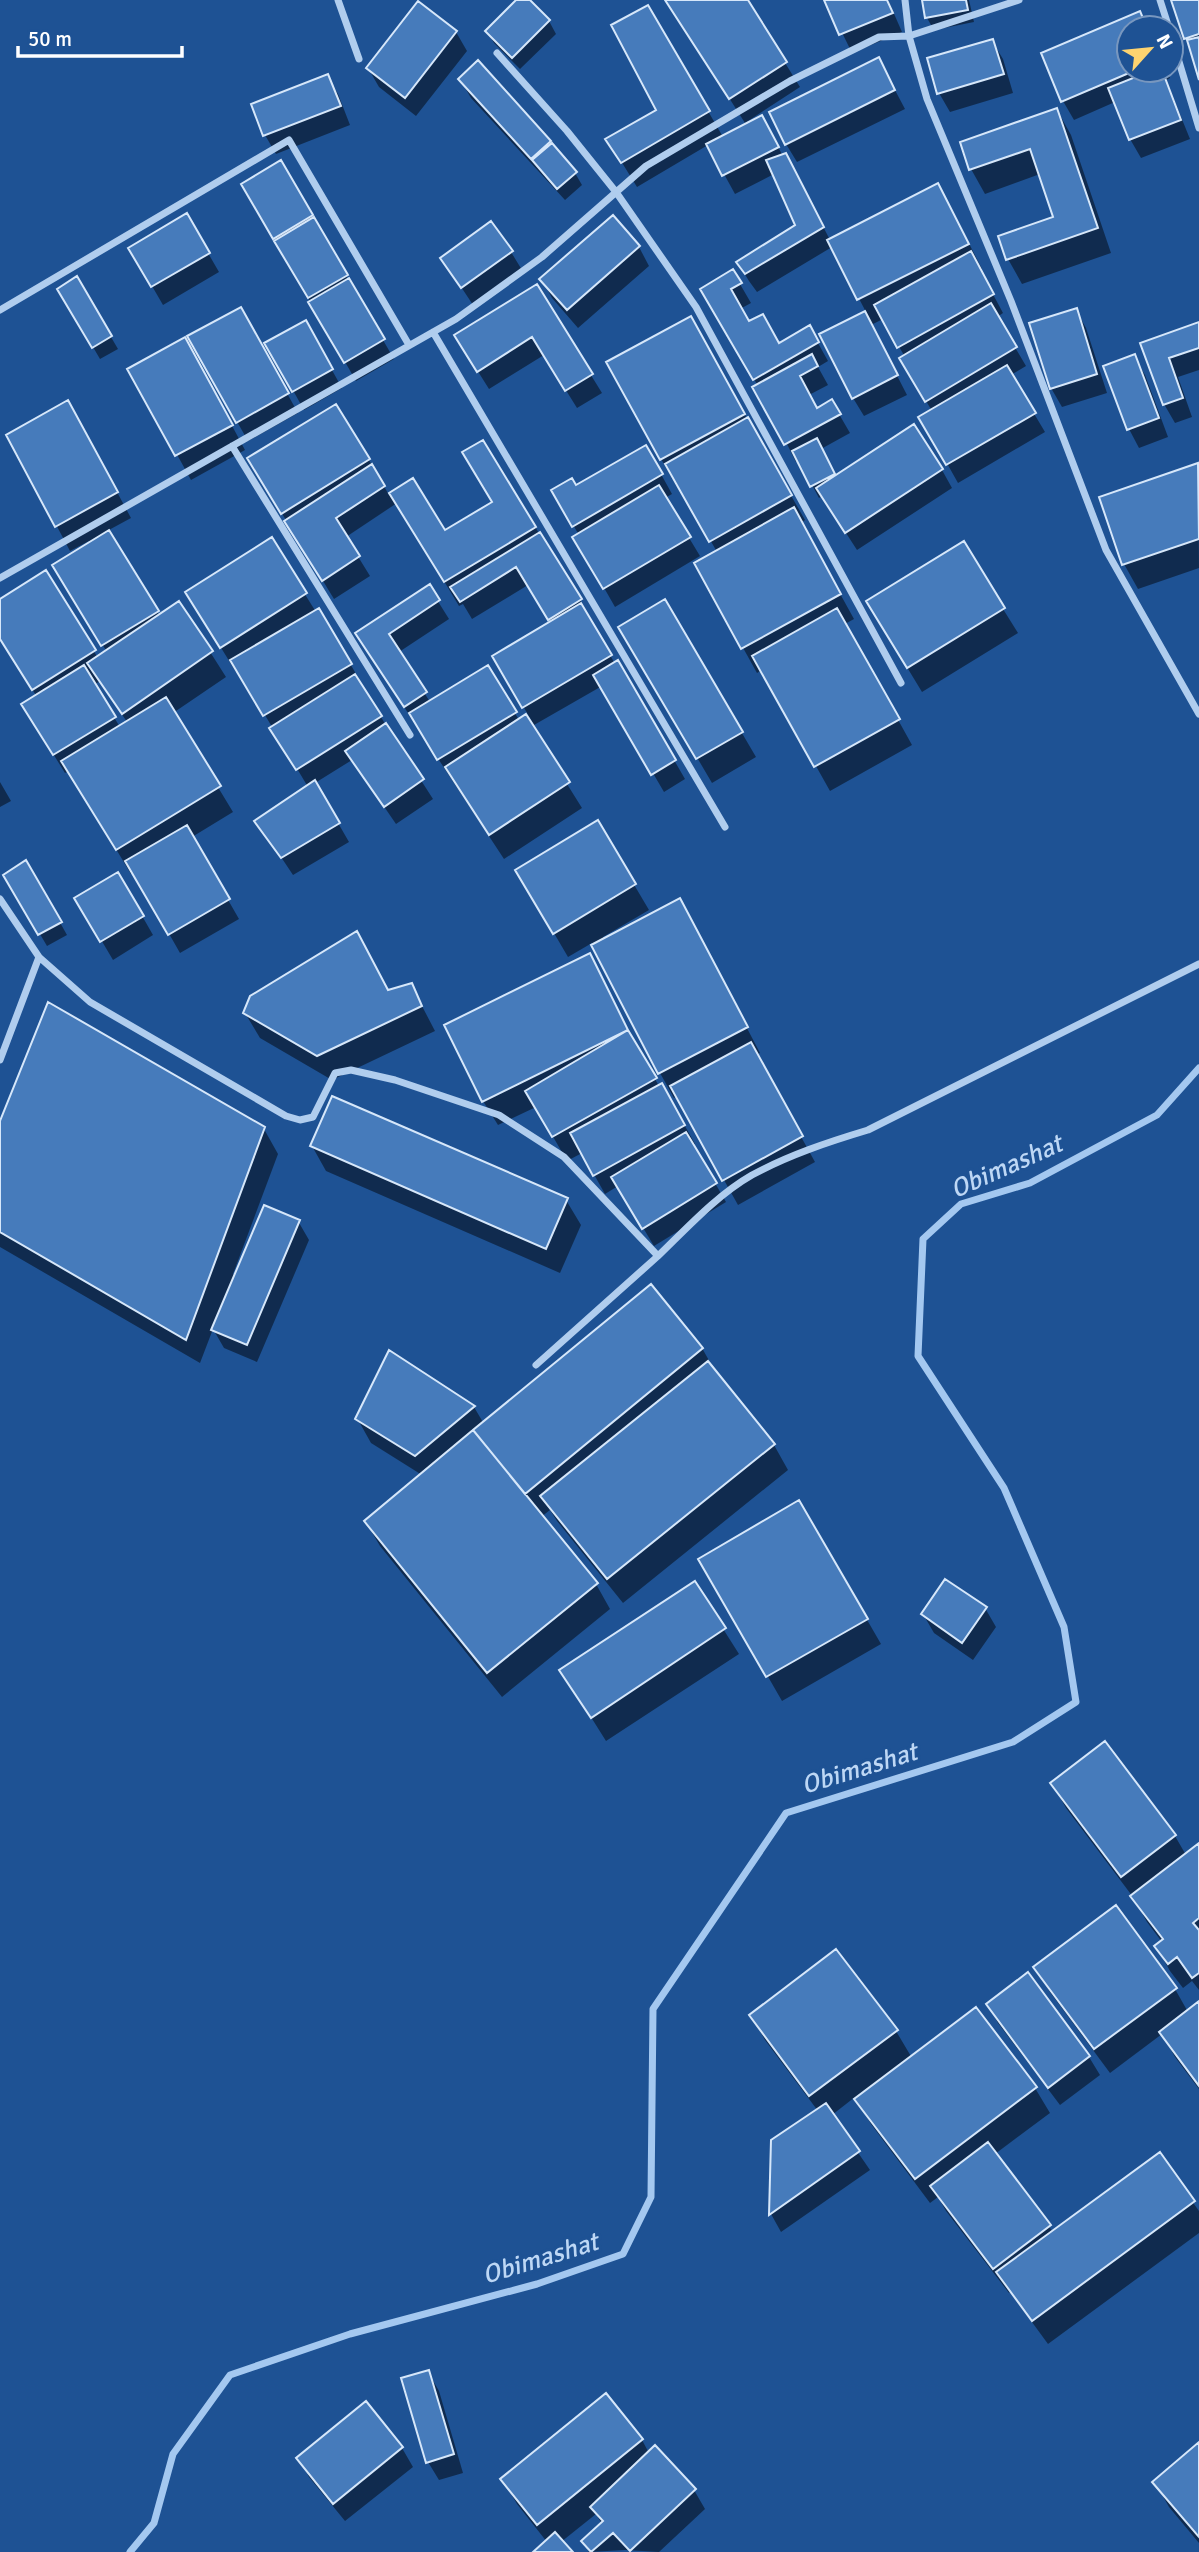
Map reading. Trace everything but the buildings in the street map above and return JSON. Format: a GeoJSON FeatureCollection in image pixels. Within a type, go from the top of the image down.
{"type":"FeatureCollection","features":[{"type":"Feature","properties":{"kind":"street"},"geometry":{"type":"LineString","coordinates":[[338,0],[359,59]]}},
{"type":"Feature","properties":{"kind":"street"},"geometry":{"type":"LineString","coordinates":[[905,0],[908,36],[926,99],[1011,301],[1106,550],[1199,714]]}},
{"type":"Feature","properties":{"kind":"street"},"geometry":{"type":"LineString","coordinates":[[0,578],[456,319],[542,257],[646,166],[790,81],[879,37],[908,36],[1019,0]]}},
{"type":"Feature","properties":{"kind":"street"},"geometry":{"type":"LineString","coordinates":[[497,53],[567,131],[616,192],[696,307],[901,682]]}},
{"type":"Feature","properties":{"kind":"street"},"geometry":{"type":"LineString","coordinates":[[1185,82],[1199,128]]}},
{"type":"Feature","properties":{"kind":"street"},"geometry":{"type":"LineString","coordinates":[[0,310],[289,140],[409,345]]}},
{"type":"Feature","properties":{"kind":"street"},"geometry":{"type":"LineString","coordinates":[[433,332],[725,827]]}},
{"type":"Feature","properties":{"kind":"street"},"geometry":{"type":"LineString","coordinates":[[232,446],[410,735]]}},
{"type":"Feature","properties":{"kind":"street"},"geometry":{"type":"LineString","coordinates":[[0,899],[39,957],[90,1002],[286,1116],[300,1120],[313,1117],[335,1073],[351,1070],[395,1080],[499,1115],[564,1157],[658,1256]]}},
{"type":"Feature","properties":{"kind":"street"},"geometry":{"type":"LineString","coordinates":[[0,1060],[39,957]]}},
{"type":"Feature","properties":{"kind":"street"},"geometry":{"type":"LineString","coordinates":[[536,1365],[707,1210],[750,1176],[814,1146],[868,1130],[1199,964]]}},
{"type":"Feature","properties":{"kind":"waterway","name":"Obimashat"},"geometry":{"type":"LineString","coordinates":[[130,2552],[154,2523],[173,2454],[230,2375],[350,2334],[537,2284],[623,2254],[651,2197],[653,2009],[786,1813],[1013,1742],[1076,1702],[1064,1627],[1004,1488],[918,1356],[923,1239],[961,1204],[1030,1183],[1157,1115],[1199,1068]]}}]}
